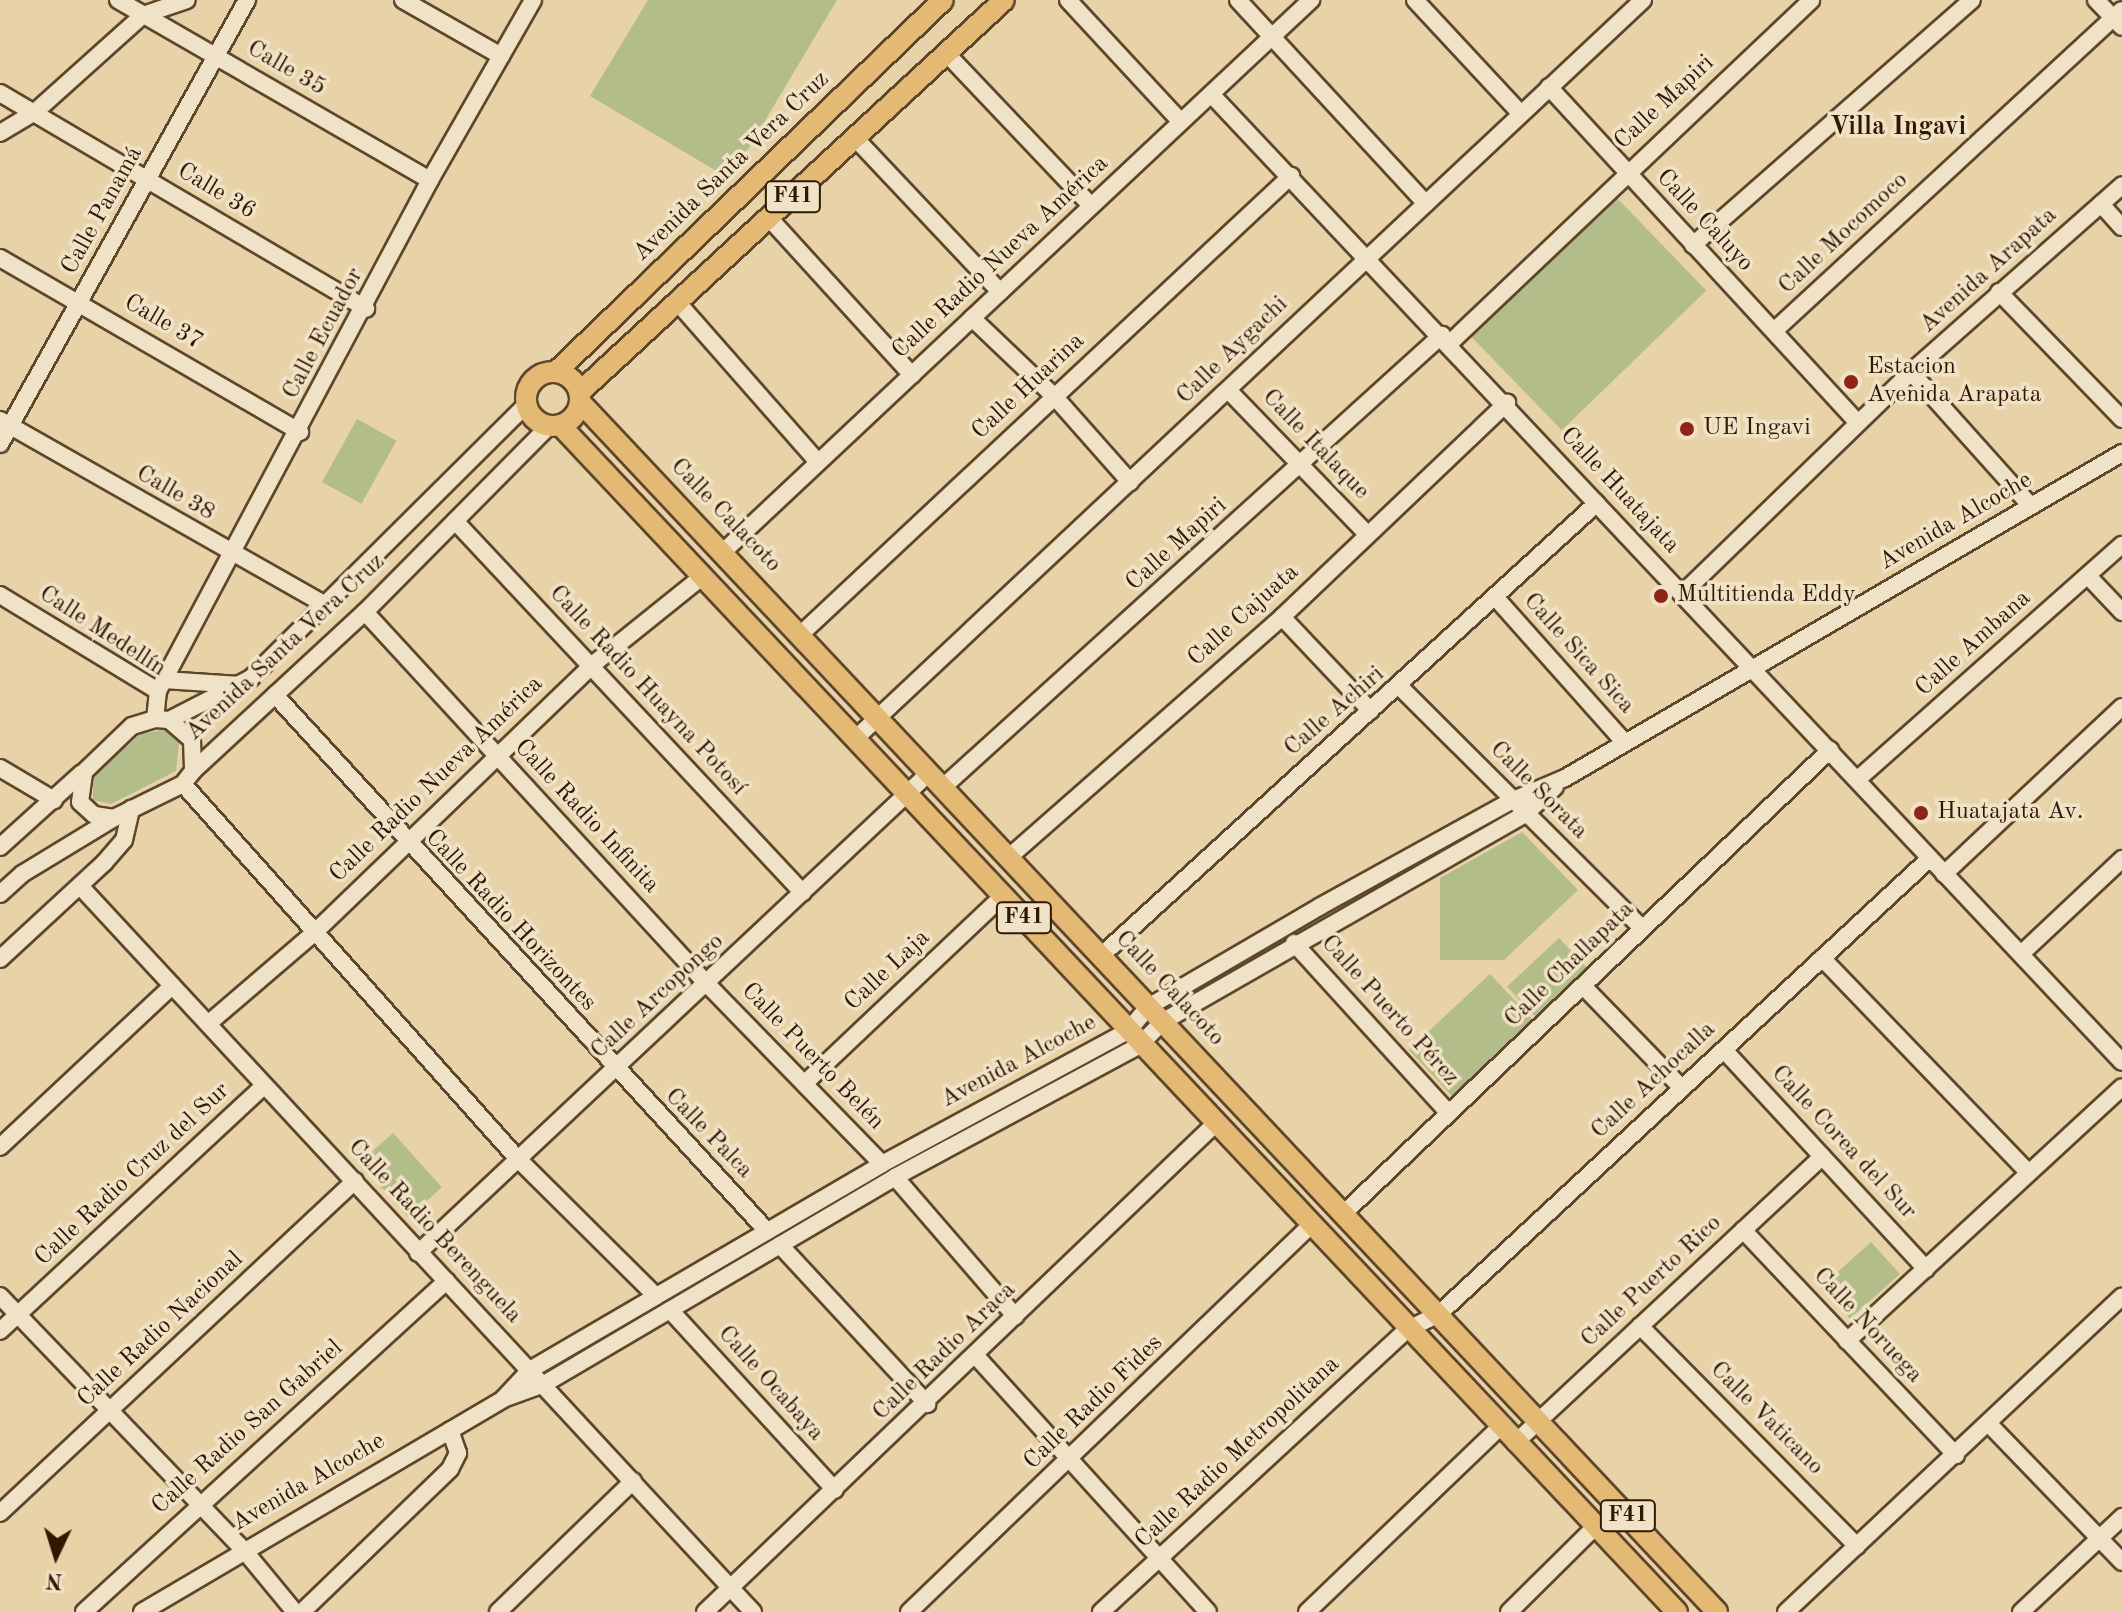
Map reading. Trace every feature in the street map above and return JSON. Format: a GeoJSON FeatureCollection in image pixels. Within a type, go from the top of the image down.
{"type":"FeatureCollection","features":[{"type":"Feature","properties":{"kind":"main road","name":"Avenida Santa Vera Cruz"},"geometry":{"type":"LineString","coordinates":[[557,371],[943,0]]}},
{"type":"Feature","properties":{"kind":"main road","name":"F41"},"geometry":{"type":"LineString","coordinates":[[580,397],[1004,0]]}},
{"type":"Feature","properties":{"kind":"main road"},"geometry":{"type":"LineString","coordinates":[[557,371],[575,382],[580,397],[570,421],[554,426],[531,415],[526,405],[529,384],[537,376],[557,371]]}},
{"type":"Feature","properties":{"kind":"main road","name":"Calle Calacoto"},"geometry":{"type":"LineString","coordinates":[[580,397],[935,780],[1440,1313],[1717,1612]]}},
{"type":"Feature","properties":{"kind":"main road","name":"F41"},"geometry":{"type":"LineString","coordinates":[[554,426],[703,576],[1407,1330],[1677,1612]]}},
{"type":"Feature","properties":{"kind":"street","name":"Calle 35"},"geometry":{"type":"LineString","coordinates":[[118,0],[430,180]]}},
{"type":"Feature","properties":{"kind":"street"},"geometry":{"type":"LineString","coordinates":[[0,133],[35,112],[143,15],[187,0]]}},
{"type":"Feature","properties":{"kind":"street","name":"Calle Panamá"},"geometry":{"type":"LineString","coordinates":[[0,444],[6,424],[80,302],[247,0]]}},
{"type":"Feature","properties":{"kind":"street"},"geometry":{"type":"LineString","coordinates":[[403,0],[501,56]]}},
{"type":"Feature","properties":{"kind":"street","name":"Calle Ecuador"},"geometry":{"type":"LineString","coordinates":[[161,686],[366,309],[430,180],[533,0]]}},
{"type":"Feature","properties":{"kind":"street"},"geometry":{"type":"LineString","coordinates":[[1068,0],[1181,122]]}},
{"type":"Feature","properties":{"kind":"street"},"geometry":{"type":"LineString","coordinates":[[1238,0],[1426,204]]}},
{"type":"Feature","properties":{"kind":"street","name":"Calle Radio Nueva América"},"geometry":{"type":"LineString","coordinates":[[723,552],[1311,0]]}},
{"type":"Feature","properties":{"kind":"street"},"geometry":{"type":"LineString","coordinates":[[1415,0],[1520,113]]}},
{"type":"Feature","properties":{"kind":"street","name":"Calle Aygachi"},"geometry":{"type":"LineString","coordinates":[[856,738],[1228,390],[1364,258],[1426,204],[1643,0]]}},
{"type":"Feature","properties":{"kind":"street","name":"Calle Mapiri"},"geometry":{"type":"LineString","coordinates":[[935,780],[1446,339],[1811,0]]}},
{"type":"Feature","properties":{"kind":"street"},"geometry":{"type":"LineString","coordinates":[[1693,245],[1972,0]]}},
{"type":"Feature","properties":{"kind":"street"},"geometry":{"type":"LineString","coordinates":[[2096,0],[2119,18]]}},
{"type":"Feature","properties":{"kind":"street","name":"Calle Mocomoco"},"geometry":{"type":"LineString","coordinates":[[1774,331],[2119,18]]}},
{"type":"Feature","properties":{"kind":"street"},"geometry":{"type":"LineString","coordinates":[[947,54],[1091,206]]}},
{"type":"Feature","properties":{"kind":"street","name":"Calle Caluyo"},"geometry":{"type":"LineString","coordinates":[[1549,87],[1858,423]]}},
{"type":"Feature","properties":{"kind":"street","name":"Calle 36"},"geometry":{"type":"LineString","coordinates":[[0,93],[366,309]]}},
{"type":"Feature","properties":{"kind":"street","name":"Calle Huatajata"},"geometry":{"type":"LineString","coordinates":[[1211,94],[1291,176],[1364,258],[1507,403],[1597,503],[1858,779],[1928,860],[2122,1062]]}},
{"type":"Feature","properties":{"kind":"street"},"geometry":{"type":"LineString","coordinates":[[856,139],[1000,292]]}},
{"type":"Feature","properties":{"kind":"street","name":"Calle Huarina"},"geometry":{"type":"LineString","coordinates":[[801,634],[1291,176]]}},
{"type":"Feature","properties":{"kind":"street","name":"Avenida Arapata"},"geometry":{"type":"LineString","coordinates":[[1682,594],[1911,372],[2122,185]]}},
{"type":"Feature","properties":{"kind":"street"},"geometry":{"type":"LineString","coordinates":[[2101,204],[2122,227]]}},
{"type":"Feature","properties":{"kind":"street"},"geometry":{"type":"LineString","coordinates":[[770,219],[912,375]]}},
{"type":"Feature","properties":{"kind":"street","name":"Calle 37"},"geometry":{"type":"LineString","coordinates":[[0,258],[300,432]]}},
{"type":"Feature","properties":{"kind":"street"},"geometry":{"type":"LineString","coordinates":[[1999,292],[2122,419]]}},
{"type":"Feature","properties":{"kind":"street"},"geometry":{"type":"LineString","coordinates":[[679,304],[818,462]]}},
{"type":"Feature","properties":{"kind":"street"},"geometry":{"type":"LineString","coordinates":[[972,318],[1054,396],[1130,482]]}},
{"type":"Feature","properties":{"kind":"street"},"geometry":{"type":"LineString","coordinates":[[1911,372],[2031,506]]}},
{"type":"Feature","properties":{"kind":"street","name":"Calle Italaque"},"geometry":{"type":"LineString","coordinates":[[1228,390],[1367,534]]}},
{"type":"Feature","properties":{"kind":"street","name":"Calle Cajuata"},"geometry":{"type":"LineString","coordinates":[[1008,858],[1282,617],[1507,403]]}},
{"type":"Feature","properties":{"kind":"street","name":"Avenida Santa Vera Cruz"},"geometry":{"type":"LineString","coordinates":[[84,772],[132,726],[162,720],[240,685],[327,606],[526,405]]}},
{"type":"Feature","properties":{"kind":"street","name":"Calle 38"},"geometry":{"type":"LineString","coordinates":[[6,424],[327,606]]}},
{"type":"Feature","properties":{"kind":"street","name":"Avenida Santa Vera Cruz"},"geometry":{"type":"LineString","coordinates":[[114,818],[188,778],[365,612],[554,426]]}},
{"type":"Feature","properties":{"kind":"street","name":"Avenida Alcoche"},"geometry":{"type":"LineString","coordinates":[[142,1612],[243,1549],[503,1399],[544,1384],[1134,1038],[1155,1015],[1513,800],[1565,778],[2122,453]]}},
{"type":"Feature","properties":{"kind":"street","name":"Calle Achiri"},"geometry":{"type":"LineString","coordinates":[[1102,955],[1400,687],[1597,503]]}},
{"type":"Feature","properties":{"kind":"street","name":"Calle Radio Huayna Potosí"},"geometry":{"type":"LineString","coordinates":[[455,521],[803,893]]}},
{"type":"Feature","properties":{"kind":"street","name":"Calle Ambana"},"geometry":{"type":"LineString","coordinates":[[1858,779],[2122,545]]}},
{"type":"Feature","properties":{"kind":"street","name":"Calle Radio Nueva América"},"geometry":{"type":"LineString","coordinates":[[209,1023],[315,932],[404,841],[591,666],[703,576]]}},
{"type":"Feature","properties":{"kind":"street"},"geometry":{"type":"LineString","coordinates":[[2088,576],[2122,612]]}},
{"type":"Feature","properties":{"kind":"street","name":"Calle Medellín"},"geometry":{"type":"LineString","coordinates":[[0,595],[161,686],[162,720]]}},
{"type":"Feature","properties":{"kind":"street","name":"Calle Sica Sica"},"geometry":{"type":"LineString","coordinates":[[1496,598],[1625,743]]}},
{"type":"Feature","properties":{"kind":"street","name":"Calle Radio Infinita"},"geometry":{"type":"LineString","coordinates":[[365,612],[707,984]]}},
{"type":"Feature","properties":{"kind":"street"},"geometry":{"type":"LineString","coordinates":[[1282,617],[1371,711]]}},
{"type":"Feature","properties":{"kind":"street"},"geometry":{"type":"LineString","coordinates":[[161,686],[240,685]]}},
{"type":"Feature","properties":{"kind":"street","name":"Calle Sorata"},"geometry":{"type":"LineString","coordinates":[[1400,687],[1642,928]]}},
{"type":"Feature","properties":{"kind":"street","name":"Calle Radio Horizontes"},"geometry":{"type":"LineString","coordinates":[[275,695],[615,1071]]}},
{"type":"Feature","properties":{"kind":"street"},"geometry":{"type":"LineString","coordinates":[[1944,874],[2122,707]]}},
{"type":"Feature","properties":{"kind":"street"},"geometry":{"type":"LineString","coordinates":[[162,720],[192,740],[188,778],[315,932],[517,1158],[656,1296]]}},
{"type":"Feature","properties":{"kind":"street","name":"Calle Challapata"},"geometry":{"type":"LineString","coordinates":[[1343,1214],[1830,750]]}},
{"type":"Feature","properties":{"kind":"street"},"geometry":{"type":"LineString","coordinates":[[0,768],[54,800]]}},
{"type":"Feature","properties":{"kind":"street"},"geometry":{"type":"LineString","coordinates":[[0,847],[84,772]]}},
{"type":"Feature","properties":{"kind":"street"},"geometry":{"type":"LineString","coordinates":[[84,772],[80,802],[94,815],[114,818]]}},
{"type":"Feature","properties":{"kind":"street","name":"Avenida Alcoche"},"geometry":{"type":"LineString","coordinates":[[1155,1015],[1294,943],[1525,814],[1565,778]]}},
{"type":"Feature","properties":{"kind":"street","name":"Calle Arcopongo"},"geometry":{"type":"LineString","coordinates":[[418,1253],[517,1158],[615,1071],[907,793],[935,780]]}},
{"type":"Feature","properties":{"kind":"street"},"geometry":{"type":"LineString","coordinates":[[0,959],[80,886],[124,840],[131,809]]}},
{"type":"Feature","properties":{"kind":"street"},"geometry":{"type":"LineString","coordinates":[[0,894],[22,874],[114,818]]}},
{"type":"Feature","properties":{"kind":"street"},"geometry":{"type":"LineString","coordinates":[[2021,954],[2122,859]]}},
{"type":"Feature","properties":{"kind":"street","name":"Calle Achocalla"},"geometry":{"type":"LineString","coordinates":[[1407,1330],[1440,1313],[1928,860]]}},
{"type":"Feature","properties":{"kind":"street","name":"Calle Radio Berenguela"},"geometry":{"type":"LineString","coordinates":[[80,886],[209,1023],[263,1087],[355,1181],[418,1253],[544,1384],[753,1612]]}},
{"type":"Feature","properties":{"kind":"street","name":"Calle Laja"},"geometry":{"type":"LineString","coordinates":[[805,1083],[1004,895]]}},
{"type":"Feature","properties":{"kind":"street","name":"Calle Puerto Pérez"},"geometry":{"type":"LineString","coordinates":[[1294,943],[1448,1112]]}},
{"type":"Feature","properties":{"kind":"street"},"geometry":{"type":"LineString","coordinates":[[1822,958],[2029,1173]]}},
{"type":"Feature","properties":{"kind":"street","name":"Calle Puerto Belén"},"geometry":{"type":"LineString","coordinates":[[707,984],[882,1164]]}},
{"type":"Feature","properties":{"kind":"street"},"geometry":{"type":"LineString","coordinates":[[0,1147],[172,986]]}},
{"type":"Feature","properties":{"kind":"street"},"geometry":{"type":"LineString","coordinates":[[1584,987],[1682,1088]]}},
{"type":"Feature","properties":{"kind":"street","name":"Avenida Alcoche"},"geometry":{"type":"LineString","coordinates":[[503,1399],[530,1370],[882,1164],[1134,1038]]}},
{"type":"Feature","properties":{"kind":"street","name":"Calle Corea del Sur"},"geometry":{"type":"LineString","coordinates":[[1724,1050],[1926,1269]]}},
{"type":"Feature","properties":{"kind":"street","name":"Calle Palca"},"geometry":{"type":"LineString","coordinates":[[615,1071],[767,1231]]}},
{"type":"Feature","properties":{"kind":"street","name":"Calle Radio Cruz del Sur"},"geometry":{"type":"LineString","coordinates":[[0,1331],[263,1087]]}},
{"type":"Feature","properties":{"kind":"street"},"geometry":{"type":"LineString","coordinates":[[1847,1341],[2122,1087]]}},
{"type":"Feature","properties":{"kind":"street","name":"Calle Radio Araca"},"geometry":{"type":"LineString","coordinates":[[705,1612],[927,1404],[1215,1124]]}},
{"type":"Feature","properties":{"kind":"street","name":"Calle Puerto Rico"},"geometry":{"type":"LineString","coordinates":[[1515,1443],[1822,1157]]}},
{"type":"Feature","properties":{"kind":"street"},"geometry":{"type":"LineString","coordinates":[[895,1177],[1015,1316]]}},
{"type":"Feature","properties":{"kind":"street","name":"Calle Radio Nacional"},"geometry":{"type":"LineString","coordinates":[[0,1513],[355,1181]]}},
{"type":"Feature","properties":{"kind":"street","name":"Calle Radio Fides"},"geometry":{"type":"LineString","coordinates":[[909,1612],[1310,1226]]}},
{"type":"Feature","properties":{"kind":"street","name":"Calle Noruega"},"geometry":{"type":"LineString","coordinates":[[1743,1230],[1956,1455]]}},
{"type":"Feature","properties":{"kind":"street"},"geometry":{"type":"LineString","coordinates":[[780,1245],[927,1404]]}},
{"type":"Feature","properties":{"kind":"street","name":"Calle Radio San Gabriel"},"geometry":{"type":"LineString","coordinates":[[84,1612],[446,1281]]}},
{"type":"Feature","properties":{"kind":"street"},"geometry":{"type":"LineString","coordinates":[[0,1296],[243,1549],[295,1612]]}},
{"type":"Feature","properties":{"kind":"street"},"geometry":{"type":"LineString","coordinates":[[1786,1612],[2122,1296]]}},
{"type":"Feature","properties":{"kind":"street","name":"Calle Ocabaya"},"geometry":{"type":"LineString","coordinates":[[670,1310],[835,1490]]}},
{"type":"Feature","properties":{"kind":"street","name":"Calle Vaticano"},"geometry":{"type":"LineString","coordinates":[[1640,1326],[1857,1546]]}},
{"type":"Feature","properties":{"kind":"street","name":"Calle Radio Metropolitana"},"geometry":{"type":"LineString","coordinates":[[1101,1612],[1407,1330]]}},
{"type":"Feature","properties":{"kind":"street"},"geometry":{"type":"LineString","coordinates":[[976,1356],[1072,1458],[1208,1612]]}},
{"type":"Feature","properties":{"kind":"street"},"geometry":{"type":"LineString","coordinates":[[1988,1423],[2122,1562]]}},
{"type":"Feature","properties":{"kind":"street"},"geometry":{"type":"LineString","coordinates":[[1307,1612],[1500,1427]]}},
{"type":"Feature","properties":{"kind":"street"},"geometry":{"type":"LineString","coordinates":[[302,1612],[450,1469],[458,1453],[450,1430]]}},
{"type":"Feature","properties":{"kind":"street"},"geometry":{"type":"LineString","coordinates":[[498,1612],[633,1481]]}},
{"type":"Feature","properties":{"kind":"street"},"geometry":{"type":"LineString","coordinates":[[2021,1612],[2122,1517]]}},
{"type":"Feature","properties":{"kind":"street"},"geometry":{"type":"LineString","coordinates":[[1509,1612],[1596,1526]]}},
{"type":"Feature","properties":{"kind":"green space"},"geometry":{"type":"Polygon","coordinates":[[[648,0],[837,0],[730,179],[590,96],[648,0]]]}},
{"type":"Feature","properties":{"kind":"green space"},"geometry":{"type":"Polygon","coordinates":[[[1616,197],[1706,291],[1562,430],[1471,337],[1616,197]]]}},
{"type":"Feature","properties":{"kind":"green space"},"geometry":{"type":"Polygon","coordinates":[[[357,419],[396,441],[361,504],[322,482],[357,419]]]}},
{"type":"Feature","properties":{"kind":"green space"},"geometry":{"type":"Polygon","coordinates":[[[164,730],[179,743],[176,771],[111,804],[93,800],[93,777],[140,734],[164,730]]]}},
{"type":"Feature","properties":{"kind":"green space"},"geometry":{"type":"Polygon","coordinates":[[[1522,832],[1578,890],[1504,960],[1440,960],[1440,878],[1522,832]]]}},
{"type":"Feature","properties":{"kind":"green space"},"geometry":{"type":"Polygon","coordinates":[[[1559,938],[1590,971],[1538,1019],[1507,986],[1559,938]]]}},
{"type":"Feature","properties":{"kind":"green space"},"geometry":{"type":"Polygon","coordinates":[[[1490,974],[1534,1021],[1452,1097],[1409,1050],[1490,974]]]}},
{"type":"Feature","properties":{"kind":"green space"},"geometry":{"type":"Polygon","coordinates":[[[393,1133],[442,1187],[408,1217],[360,1163],[393,1133]]]}},
{"type":"Feature","properties":{"kind":"green space"},"geometry":{"type":"Polygon","coordinates":[[[1871,1242],[1900,1274],[1850,1319],[1821,1287],[1871,1242]]]}},
{"type":"Feature","properties":{"kind":"place","name":"Estacion Avenida Arapata"},"geometry":{"type":"Point","coordinates":[1851,382]}},
{"type":"Feature","properties":{"kind":"place","name":"UE Ingavi"},"geometry":{"type":"Point","coordinates":[1687,429]}},
{"type":"Feature","properties":{"kind":"place","name":"Multitienda Eddy"},"geometry":{"type":"Point","coordinates":[1661,596]}},
{"type":"Feature","properties":{"kind":"place","name":"Huatajata Av."},"geometry":{"type":"Point","coordinates":[1921,813]}},
{"type":"Feature","properties":{"kind":"district","name":"Villa Ingavi"},"geometry":{"type":"Point","coordinates":[1898,128]}}]}
